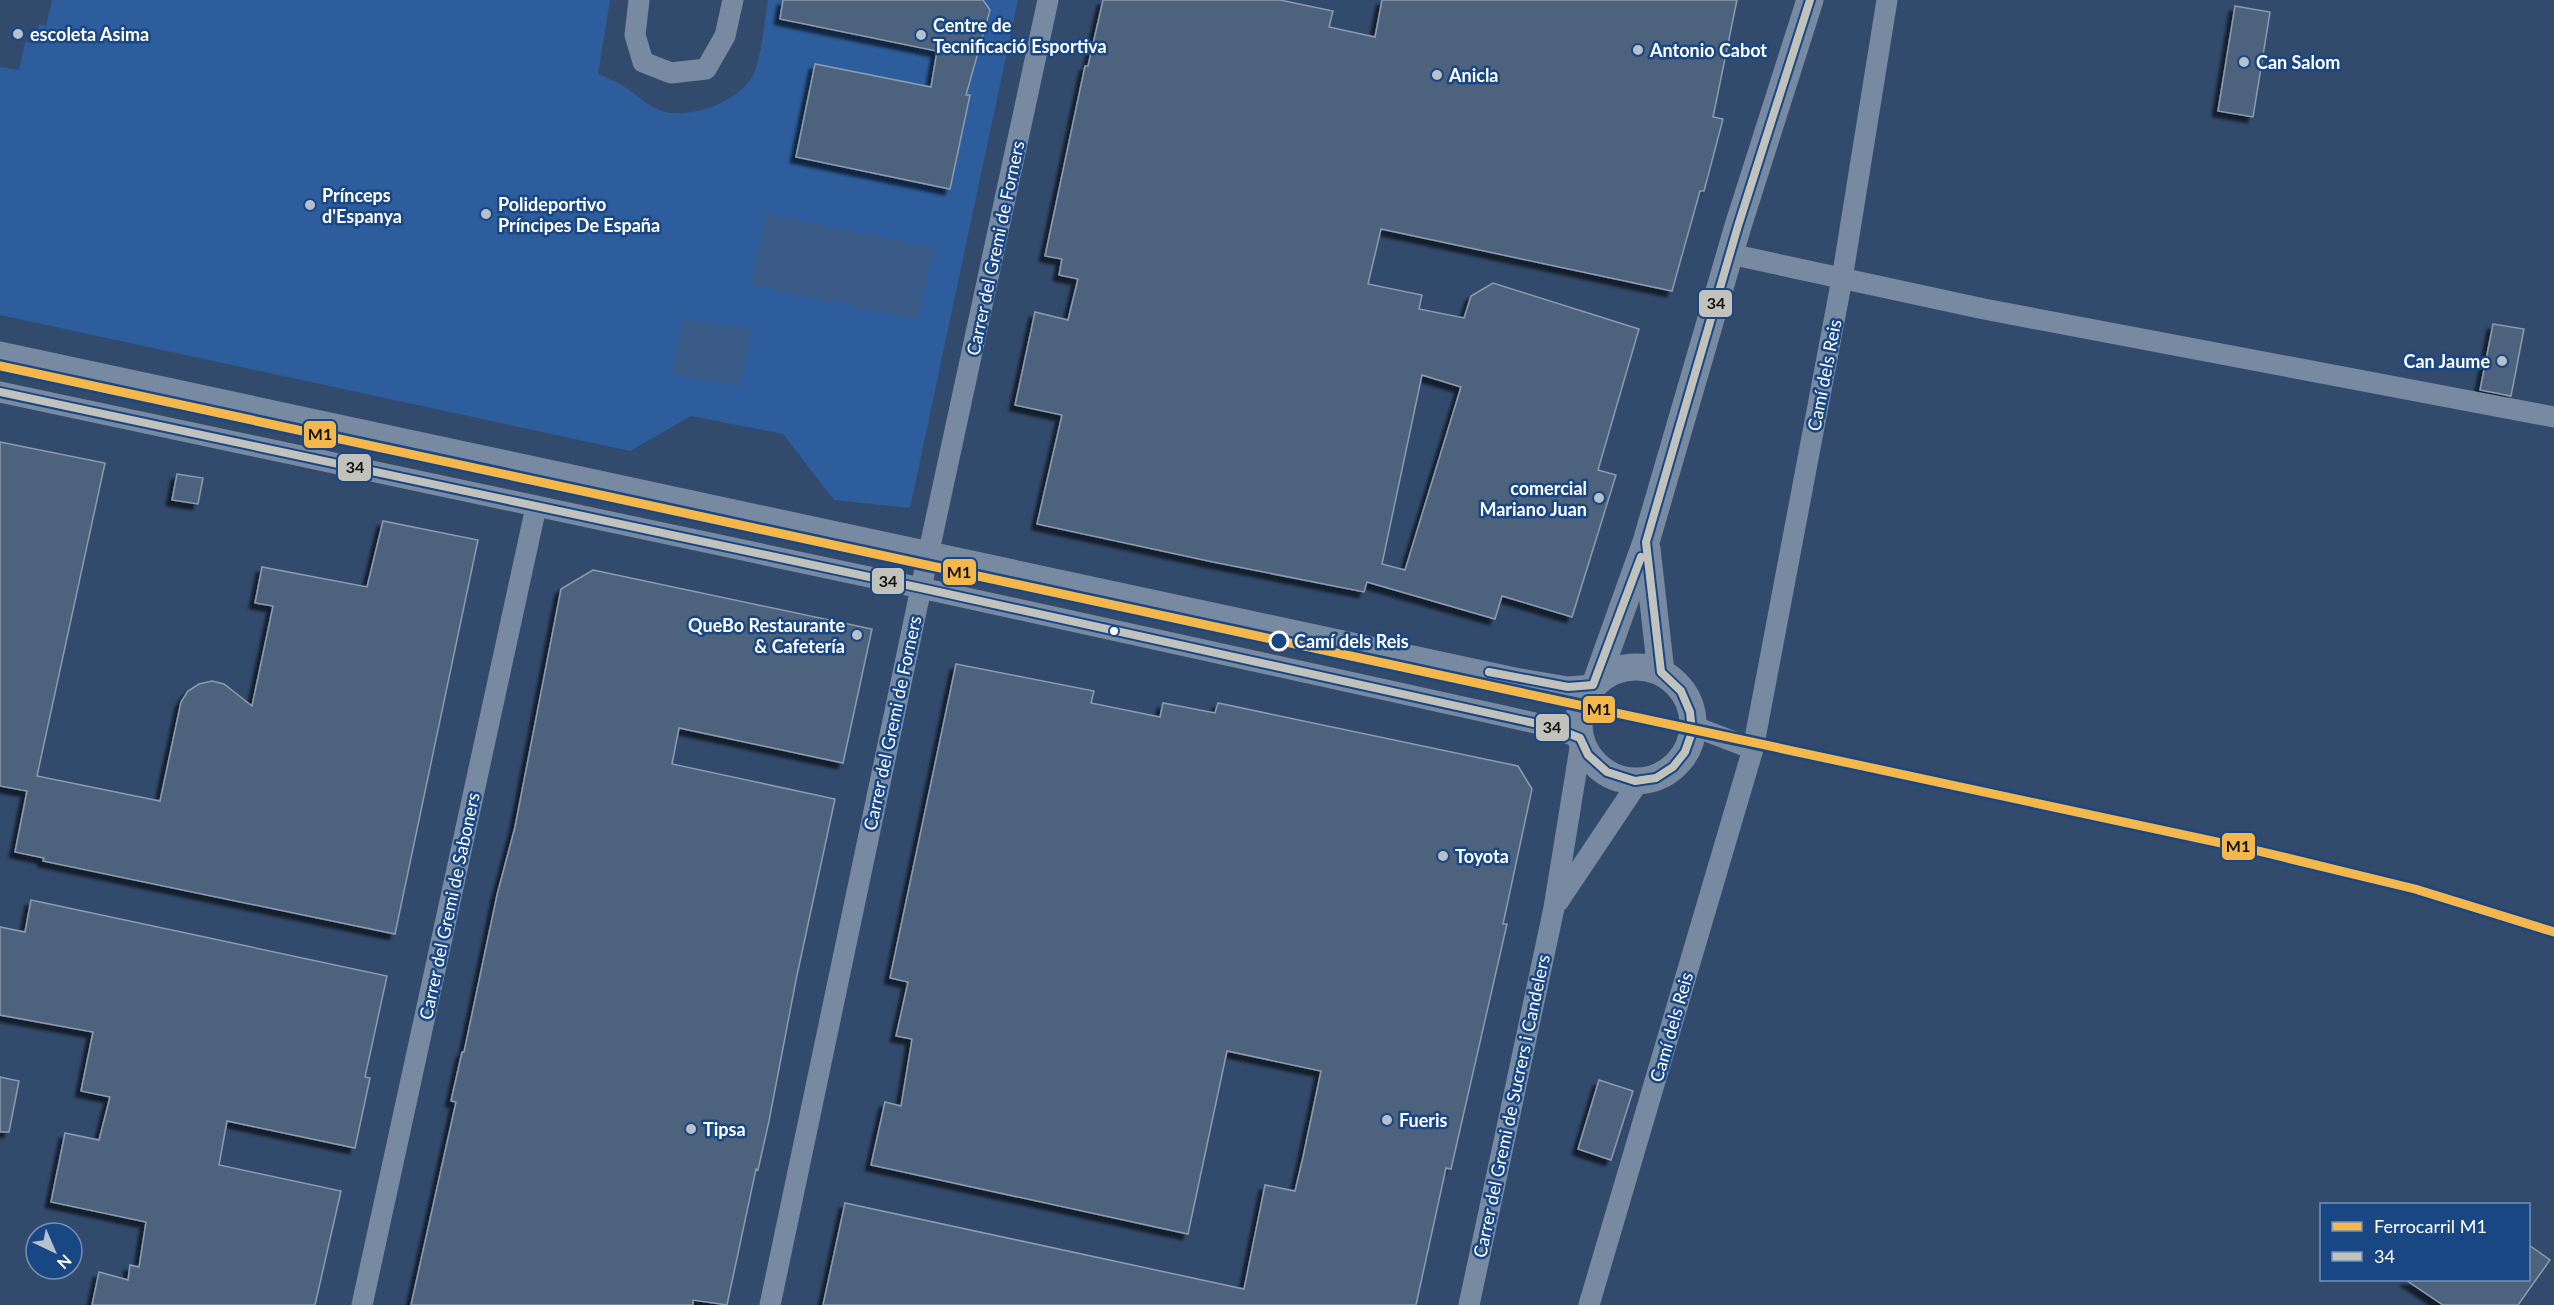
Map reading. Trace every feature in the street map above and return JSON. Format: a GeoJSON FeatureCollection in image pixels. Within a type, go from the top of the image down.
{"type":"FeatureCollection","features":[{"type":"Feature","properties":{"kind":"street"},"geometry":{"type":"LineString","coordinates":[[639,0],[635,35],[643,62],[671,73],[706,69],[724,36],[733,0]]}},
{"type":"Feature","properties":{"kind":"street","name":"Carrer del Gremi de Forners"},"geometry":{"type":"LineString","coordinates":[[770,1305],[1048,0]]}},
{"type":"Feature","properties":{"kind":"street"},"geometry":{"type":"LineString","coordinates":[[0,352],[1515,678],[1568,687],[1595,684],[1610,672],[1627,667],[1644,667],[1661,672],[1675,681],[1685,694],[1691,709],[1693,726],[1690,742],[1682,757],[1670,769],[1656,777],[1639,781],[1621,779],[1603,771],[1590,758],[1581,740],[1578,726],[1580,711],[1595,684],[1646,542],[1771,118],[1810,0]]}},
{"type":"Feature","properties":{"kind":"street","name":"Camí dels Reis"},"geometry":{"type":"LineString","coordinates":[[1589,1305],[1753,749],[1842,279],[1887,0]]}},
{"type":"Feature","properties":{"kind":"street"},"geometry":{"type":"LineString","coordinates":[[1730,254],[1995,312],[2554,417]]}},
{"type":"Feature","properties":{"kind":"street"},"geometry":{"type":"LineString","coordinates":[[0,392],[921,588],[1504,716],[1552,727],[1581,740]]}},
{"type":"Feature","properties":{"kind":"street","name":"Carrer del Gremi de Saboners"},"geometry":{"type":"LineString","coordinates":[[362,1305],[536,507]]}},
{"type":"Feature","properties":{"kind":"street"},"geometry":{"type":"LineString","coordinates":[[1646,542],[1661,672]]}},
{"type":"Feature","properties":{"kind":"street"},"geometry":{"type":"LineString","coordinates":[[1693,726],[1753,749]]}},
{"type":"Feature","properties":{"kind":"street","name":"Carrer del Gremi de Sucrers i Candelers"},"geometry":{"type":"LineString","coordinates":[[1469,1305],[1554,908],[1581,740]]}},
{"type":"Feature","properties":{"kind":"street","name":"Carrer del Gremi de Sucrers i Candelers"},"geometry":{"type":"LineString","coordinates":[[1554,908],[1639,781]]}},
{"type":"Feature","properties":{"kind":"shaded area","name":"Polideportivo Príncipes De España"},"geometry":{"type":"Polygon","coordinates":[[[52,0],[610,0],[598,74],[620,84],[656,109],[686,113],[727,100],[748,83],[759,58],[768,0],[1018,0],[910,508],[834,500],[783,434],[691,416],[630,451],[0,315],[0,67],[19,70],[25,42],[34,43],[39,24],[46,26],[52,0]]]}},
{"type":"Feature","properties":{"kind":"shaded area"},"geometry":{"type":"Polygon","coordinates":[[[766,214],[934,248],[918,319],[751,285],[766,214]]]}},
{"type":"Feature","properties":{"kind":"shaded area"},"geometry":{"type":"Polygon","coordinates":[[[682,318],[751,329],[741,386],[672,374],[682,318]]]}},
{"type":"Feature","properties":{"kind":"building"},"geometry":{"type":"Polygon","coordinates":[[[783,0],[983,0],[990,10],[966,95],[970,95],[950,189],[796,157],[815,64],[931,87],[937,51],[780,19],[783,0]]]}},
{"type":"Feature","properties":{"kind":"building"},"geometry":{"type":"Polygon","coordinates":[[[1103,0],[1280,0],[1333,11],[1329,27],[1375,37],[1382,0],[1737,0],[1713,117],[1723,119],[1704,191],[1700,191],[1672,291],[1381,229],[1368,284],[1422,295],[1419,309],[1464,318],[1471,296],[1493,283],[1639,329],[1598,470],[1616,475],[1572,617],[1502,596],[1495,619],[1367,582],[1364,592],[1037,524],[1062,415],[1015,405],[1035,312],[1068,320],[1078,279],[1059,275],[1062,259],[1045,256],[1085,66],[1088,66],[1103,0]],[[1422,375],[1382,564],[1405,570],[1461,387],[1422,375]]]}},
{"type":"Feature","properties":{"kind":"building","name":"Can Salom"},"geometry":{"type":"Polygon","coordinates":[[[2235,6],[2270,12],[2253,117],[2218,111],[2235,6]]]}},
{"type":"Feature","properties":{"kind":"building","name":"Can Jaume"},"geometry":{"type":"Polygon","coordinates":[[[2493,324],[2524,329],[2511,396],[2480,390],[2493,324]]]}},
{"type":"Feature","properties":{"kind":"building"},"geometry":{"type":"Polygon","coordinates":[[[0,442],[105,463],[37,776],[160,801],[181,702],[188,691],[199,684],[212,681],[224,684],[252,706],[273,606],[255,603],[262,567],[367,587],[383,521],[478,540],[395,934],[43,861],[44,858],[15,852],[27,791],[0,786],[0,442]]]}},
{"type":"Feature","properties":{"kind":"building"},"geometry":{"type":"Polygon","coordinates":[[[177,474],[203,478],[198,504],[172,500],[177,474]]]}},
{"type":"Feature","properties":{"kind":"building"},"geometry":{"type":"Polygon","coordinates":[[[593,570],[872,629],[843,763],[679,728],[672,764],[835,799],[796,980],[769,1121],[758,1170],[756,1169],[727,1305],[693,1300],[693,1305],[411,1305],[456,1102],[451,1101],[462,1052],[464,1052],[497,895],[515,827],[561,589],[593,570]]]}},
{"type":"Feature","properties":{"kind":"building"},"geometry":{"type":"Polygon","coordinates":[[[956,664],[1094,691],[1091,703],[1160,717],[1163,703],[1215,713],[1218,703],[1518,766],[1532,789],[1503,924],[1507,924],[1451,1169],[1446,1168],[1416,1305],[823,1305],[845,1203],[1244,1289],[1265,1185],[1295,1191],[1321,1071],[1227,1051],[1188,1234],[871,1165],[885,1102],[901,1106],[912,1039],[896,1036],[908,982],[890,978],[956,664]]]}},
{"type":"Feature","properties":{"kind":"building"},"geometry":{"type":"Polygon","coordinates":[[[31,900],[387,976],[365,1077],[370,1078],[355,1148],[227,1121],[219,1165],[341,1191],[315,1305],[92,1305],[99,1272],[128,1280],[130,1265],[139,1267],[146,1222],[51,1202],[65,1133],[99,1140],[110,1097],[81,1091],[93,1032],[0,1015],[0,927],[25,932],[31,900]]]}},
{"type":"Feature","properties":{"kind":"building"},"geometry":{"type":"Polygon","coordinates":[[[0,1077],[19,1081],[9,1132],[0,1132],[0,1077]]]}},
{"type":"Feature","properties":{"kind":"building"},"geometry":{"type":"Polygon","coordinates":[[[1599,1080],[1633,1091],[1611,1160],[1578,1149],[1599,1080]]]}},
{"type":"Feature","properties":{"kind":"building"},"geometry":{"type":"Polygon","coordinates":[[[2530,1246],[2550,1260],[2518,1305],[2443,1305],[2407,1281],[2530,1281],[2530,1246]]]}},
{"type":"Feature","properties":{"kind":"rail line","name":"M1"},"geometry":{"type":"LineString","coordinates":[[0,366],[2254,850],[2415,889],[2554,932]]}},
{"type":"Feature","properties":{"kind":"transit line","name":"34"},"geometry":{"type":"LineString","coordinates":[[0,392],[921,588],[1552,727],[1580,738],[1588,755],[1607,772],[1635,781],[1656,778],[1673,767],[1685,752],[1692,732],[1690,712],[1681,691],[1661,672],[1646,542],[1738,226],[1810,0]]}},
{"type":"Feature","properties":{"kind":"transit line","name":"34"},"geometry":{"type":"LineString","coordinates":[[1489,672],[1568,687],[1593,685],[1641,557]]}},
{"type":"Feature","properties":{"kind":"place","name":"escoleta Asima"},"geometry":{"type":"Point","coordinates":[18,34]}},
{"type":"Feature","properties":{"kind":"place","name":"Centre de Tecnificació Esportiva"},"geometry":{"type":"Point","coordinates":[921,35]}},
{"type":"Feature","properties":{"kind":"place","name":"Antonio Cabot"},"geometry":{"type":"Point","coordinates":[1638,50]}},
{"type":"Feature","properties":{"kind":"place","name":"Can Salom"},"geometry":{"type":"Point","coordinates":[2244,62]}},
{"type":"Feature","properties":{"kind":"place","name":"Anicla"},"geometry":{"type":"Point","coordinates":[1437,75]}},
{"type":"Feature","properties":{"kind":"place","name":"Prínceps d'Espanya"},"geometry":{"type":"Point","coordinates":[310,205]}},
{"type":"Feature","properties":{"kind":"place","name":"Polideportivo Príncipes De España"},"geometry":{"type":"Point","coordinates":[486,214]}},
{"type":"Feature","properties":{"kind":"place","name":"Can Jaume"},"geometry":{"type":"Point","coordinates":[2502,361]}},
{"type":"Feature","properties":{"kind":"place","name":"comercial Mariano Juan"},"geometry":{"type":"Point","coordinates":[1599,498]}},
{"type":"Feature","properties":{"kind":"place","name":"QueBo Restaurante & Cafetería"},"geometry":{"type":"Point","coordinates":[857,635]}},
{"type":"Feature","properties":{"kind":"place","name":"Camí dels Reis"},"geometry":{"type":"Point","coordinates":[1279,641]}},
{"type":"Feature","properties":{"kind":"place","name":"Toyota"},"geometry":{"type":"Point","coordinates":[1443,856]}},
{"type":"Feature","properties":{"kind":"place","name":"Fueris"},"geometry":{"type":"Point","coordinates":[1387,1120]}},
{"type":"Feature","properties":{"kind":"place","name":"Tipsa"},"geometry":{"type":"Point","coordinates":[691,1129]}}]}
